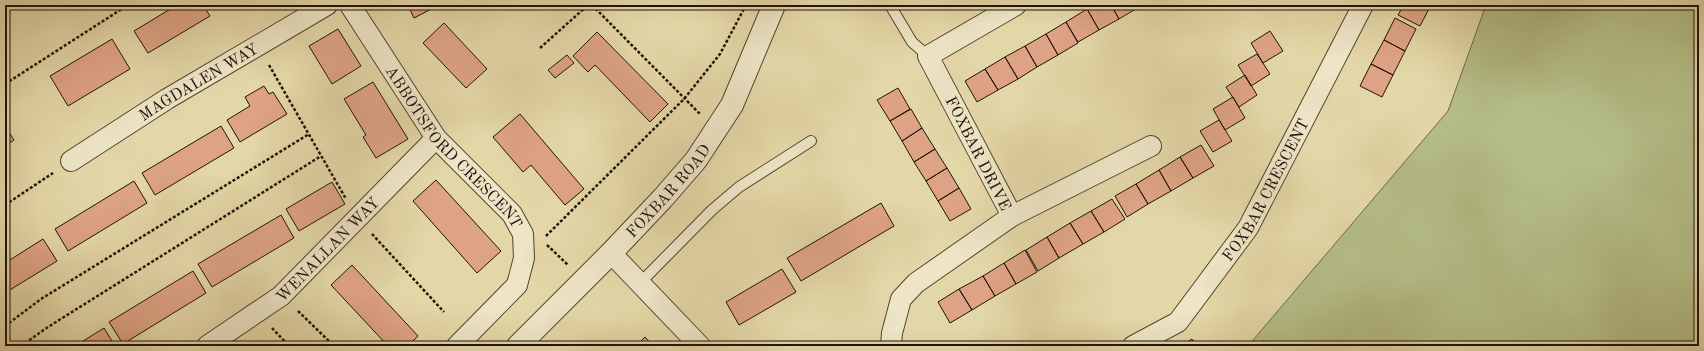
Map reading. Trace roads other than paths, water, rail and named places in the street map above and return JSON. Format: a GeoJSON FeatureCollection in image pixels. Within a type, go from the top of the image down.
{"type":"FeatureCollection","features":[{"type":"Feature","properties":{"kind":"street","name":"MAGDALEN WAY"},"geometry":{"type":"LineString","coordinates":[[71,161],[168,99],[327,5]]}},
{"type":"Feature","properties":{"kind":"street","name":"ABBOTSFORD CRESCENT"},"geometry":{"type":"LineString","coordinates":[[350,5],[353,13],[436,138],[512,214],[523,234],[524,258],[517,285],[457,346]]}},
{"type":"Feature","properties":{"kind":"street","name":"FOXBAR ROAD"},"geometry":{"type":"LineString","coordinates":[[518,346],[611,253],[663,198],[696,160],[732,105],[774,5]]}},
{"type":"Feature","properties":{"kind":"street"},"geometry":{"type":"LineString","coordinates":[[928,56],[1016,5]]}},
{"type":"Feature","properties":{"kind":"street","name":"FOXBAR CRESCENT"},"geometry":{"type":"LineString","coordinates":[[1133,346],[1178,322],[1248,228],[1364,5]]}},
{"type":"Feature","properties":{"kind":"street","name":"FOXBAR DRIVE"},"geometry":{"type":"LineString","coordinates":[[891,346],[892,333],[901,299],[916,284],[1012,216],[928,56]]}},
{"type":"Feature","properties":{"kind":"street","name":"WENALLAN WAY"},"geometry":{"type":"LineString","coordinates":[[207,346],[281,296],[436,138]]}},
{"type":"Feature","properties":{"kind":"street"},"geometry":{"type":"LineString","coordinates":[[1012,216],[1151,146]]}},
{"type":"Feature","properties":{"kind":"street"},"geometry":{"type":"LineString","coordinates":[[611,253],[700,346]]}},
{"type":"Feature","properties":{"kind":"lane"},"geometry":{"type":"LineString","coordinates":[[890,5],[912,42],[928,56]]}},
{"type":"Feature","properties":{"kind":"lane"},"geometry":{"type":"LineString","coordinates":[[640,283],[712,210],[739,187],[812,141]]}}]}
